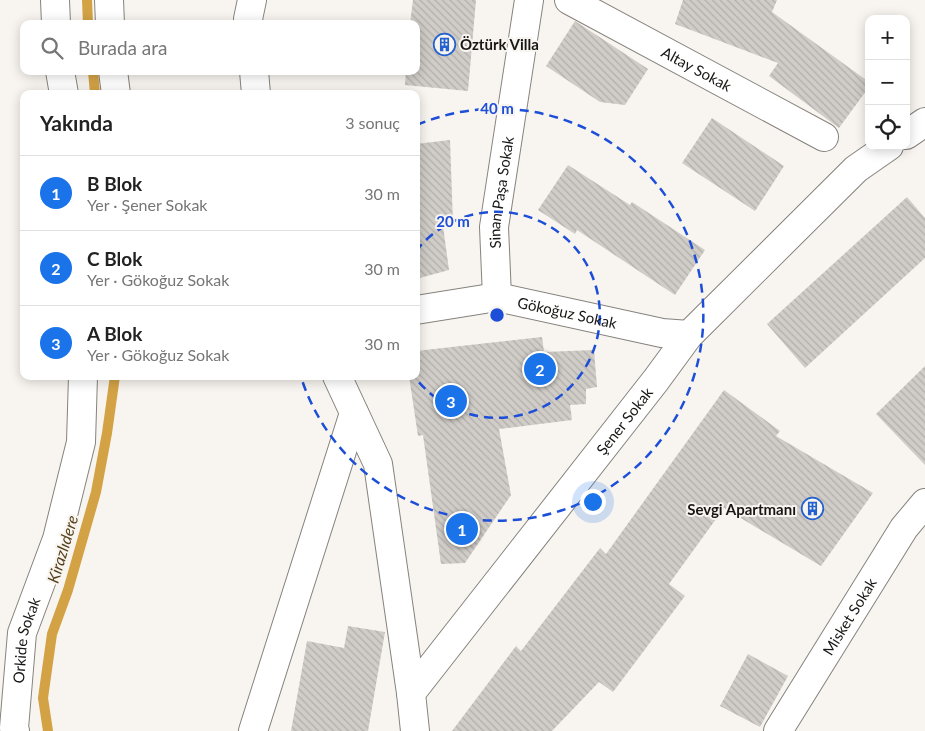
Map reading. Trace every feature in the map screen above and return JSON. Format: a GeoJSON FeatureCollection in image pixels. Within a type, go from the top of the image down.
{"type":"FeatureCollection","features":[{"type":"Feature","properties":{"kind":"street"},"geometry":{"type":"LineString","coordinates":[[55,0],[56,20]]}},
{"type":"Feature","properties":{"kind":"street"},"geometry":{"type":"LineString","coordinates":[[109,0],[110,20]]}},
{"type":"Feature","properties":{"kind":"street"},"geometry":{"type":"LineString","coordinates":[[248,20],[252,0]]}},
{"type":"Feature","properties":{"kind":"street","name":"Sinan Paşa Sokak"},"geometry":{"type":"LineString","coordinates":[[497,297],[494,228],[529,0]]}},
{"type":"Feature","properties":{"kind":"street","name":"Altay Sokak"},"geometry":{"type":"LineString","coordinates":[[569,0],[824,137]]}},
{"type":"Feature","properties":{"kind":"street"},"geometry":{"type":"LineString","coordinates":[[61,75],[63,90]]}},
{"type":"Feature","properties":{"kind":"street"},"geometry":{"type":"LineString","coordinates":[[114,75],[115,90]]}},
{"type":"Feature","properties":{"kind":"street"},"geometry":{"type":"LineString","coordinates":[[254,75],[256,90]]}},
{"type":"Feature","properties":{"kind":"street"},"geometry":{"type":"LineString","coordinates":[[910,132],[925,122]]}},
{"type":"Feature","properties":{"kind":"street","name":"Şener Sokak"},"geometry":{"type":"LineString","coordinates":[[412,693],[689,335],[856,170],[884,150]]}},
{"type":"Feature","properties":{"kind":"street","name":"Gökoğuz Sokak"},"geometry":{"type":"LineString","coordinates":[[420,309],[497,297],[662,333],[689,335]]}},
{"type":"Feature","properties":{"kind":"street","name":"Orkide Sokak"},"geometry":{"type":"LineString","coordinates":[[15,731],[22,633],[57,539],[81,442],[82,380]]}},
{"type":"Feature","properties":{"kind":"street"},"geometry":{"type":"LineString","coordinates":[[339,380],[378,464],[412,693],[415,731]]}},
{"type":"Feature","properties":{"kind":"street"},"geometry":{"type":"LineString","coordinates":[[253,731],[354,412]]}},
{"type":"Feature","properties":{"kind":"street","name":"Misket Sokak"},"geometry":{"type":"LineString","coordinates":[[778,731],[904,528],[925,503]]}},
{"type":"Feature","properties":{"kind":"building"},"geometry":{"type":"Polygon","coordinates":[[[413,0],[476,0],[468,91],[405,85],[406,75],[420,75],[420,20],[410,20],[413,0]]]}},
{"type":"Feature","properties":{"kind":"building"},"geometry":{"type":"Polygon","coordinates":[[[683,0],[777,0],[772,12],[865,79],[865,92],[839,128],[769,76],[778,63],[675,24],[683,0]]]}},
{"type":"Feature","properties":{"kind":"building"},"geometry":{"type":"Polygon","coordinates":[[[575,21],[648,69],[625,105],[600,102],[546,66],[575,21]]]}},
{"type":"Feature","properties":{"kind":"building"},"geometry":{"type":"Polygon","coordinates":[[[712,118],[784,166],[755,211],[682,163],[712,118]]]}},
{"type":"Feature","properties":{"kind":"building"},"geometry":{"type":"Polygon","coordinates":[[[450,140],[453,223],[443,226],[449,270],[420,278],[420,144],[450,140]]]}},
{"type":"Feature","properties":{"kind":"building"},"geometry":{"type":"Polygon","coordinates":[[[568,165],[630,205],[632,202],[705,250],[675,295],[577,230],[575,234],[538,210],[568,165]]]}},
{"type":"Feature","properties":{"kind":"building"},"geometry":{"type":"Polygon","coordinates":[[[907,197],[925,218],[925,258],[805,368],[767,324],[907,197]]]}},
{"type":"Feature","properties":{"kind":"building"},"geometry":{"type":"Polygon","coordinates":[[[542,337],[544,352],[594,350],[597,387],[586,389],[586,404],[570,405],[572,420],[499,429],[511,495],[465,563],[441,564],[423,435],[418,436],[410,380],[420,380],[420,351],[542,337]]]}},
{"type":"Feature","properties":{"kind":"building"},"geometry":{"type":"Polygon","coordinates":[[[925,366],[925,465],[876,414],[925,366]]]}},
{"type":"Feature","properties":{"kind":"building"},"geometry":{"type":"Polygon","coordinates":[[[724,390],[780,431],[776,436],[873,493],[821,566],[724,508],[669,584],[685,596],[613,692],[599,682],[552,731],[452,731],[516,646],[521,651],[600,548],[606,554],[724,390]]]}},
{"type":"Feature","properties":{"kind":"building"},"geometry":{"type":"Polygon","coordinates":[[[348,626],[385,632],[368,731],[291,731],[307,641],[344,648],[348,626]]]}},
{"type":"Feature","properties":{"kind":"building"},"geometry":{"type":"Polygon","coordinates":[[[748,654],[788,676],[760,727],[720,706],[748,654]]]}},
{"type":"Feature","properties":{"kind":"waterway","name":"Kirazlıdere"},"geometry":{"type":"LineString","coordinates":[[87,0],[88,20]]}},
{"type":"Feature","properties":{"kind":"waterway","name":"Kirazlıdere"},"geometry":{"type":"LineString","coordinates":[[93,75],[95,90]]}},
{"type":"Feature","properties":{"kind":"waterway","name":"Kirazlıdere"},"geometry":{"type":"LineString","coordinates":[[48,731],[43,698],[52,634],[68,590],[96,492],[114,380]]}},
{"type":"Feature","properties":{"kind":"place","name":"Öztürk Villa"},"geometry":{"type":"Point","coordinates":[444,44]}},
{"type":"Feature","properties":{"kind":"place","name":"C Blok"},"geometry":{"type":"Point","coordinates":[540,369]}},
{"type":"Feature","properties":{"kind":"place","name":"A Blok"},"geometry":{"type":"Point","coordinates":[451,401]}},
{"type":"Feature","properties":{"kind":"place","name":"Sevgi Apartmanı"},"geometry":{"type":"Point","coordinates":[812,509]}},
{"type":"Feature","properties":{"kind":"place","name":"B Blok"},"geometry":{"type":"Point","coordinates":[462,529]}}]}
